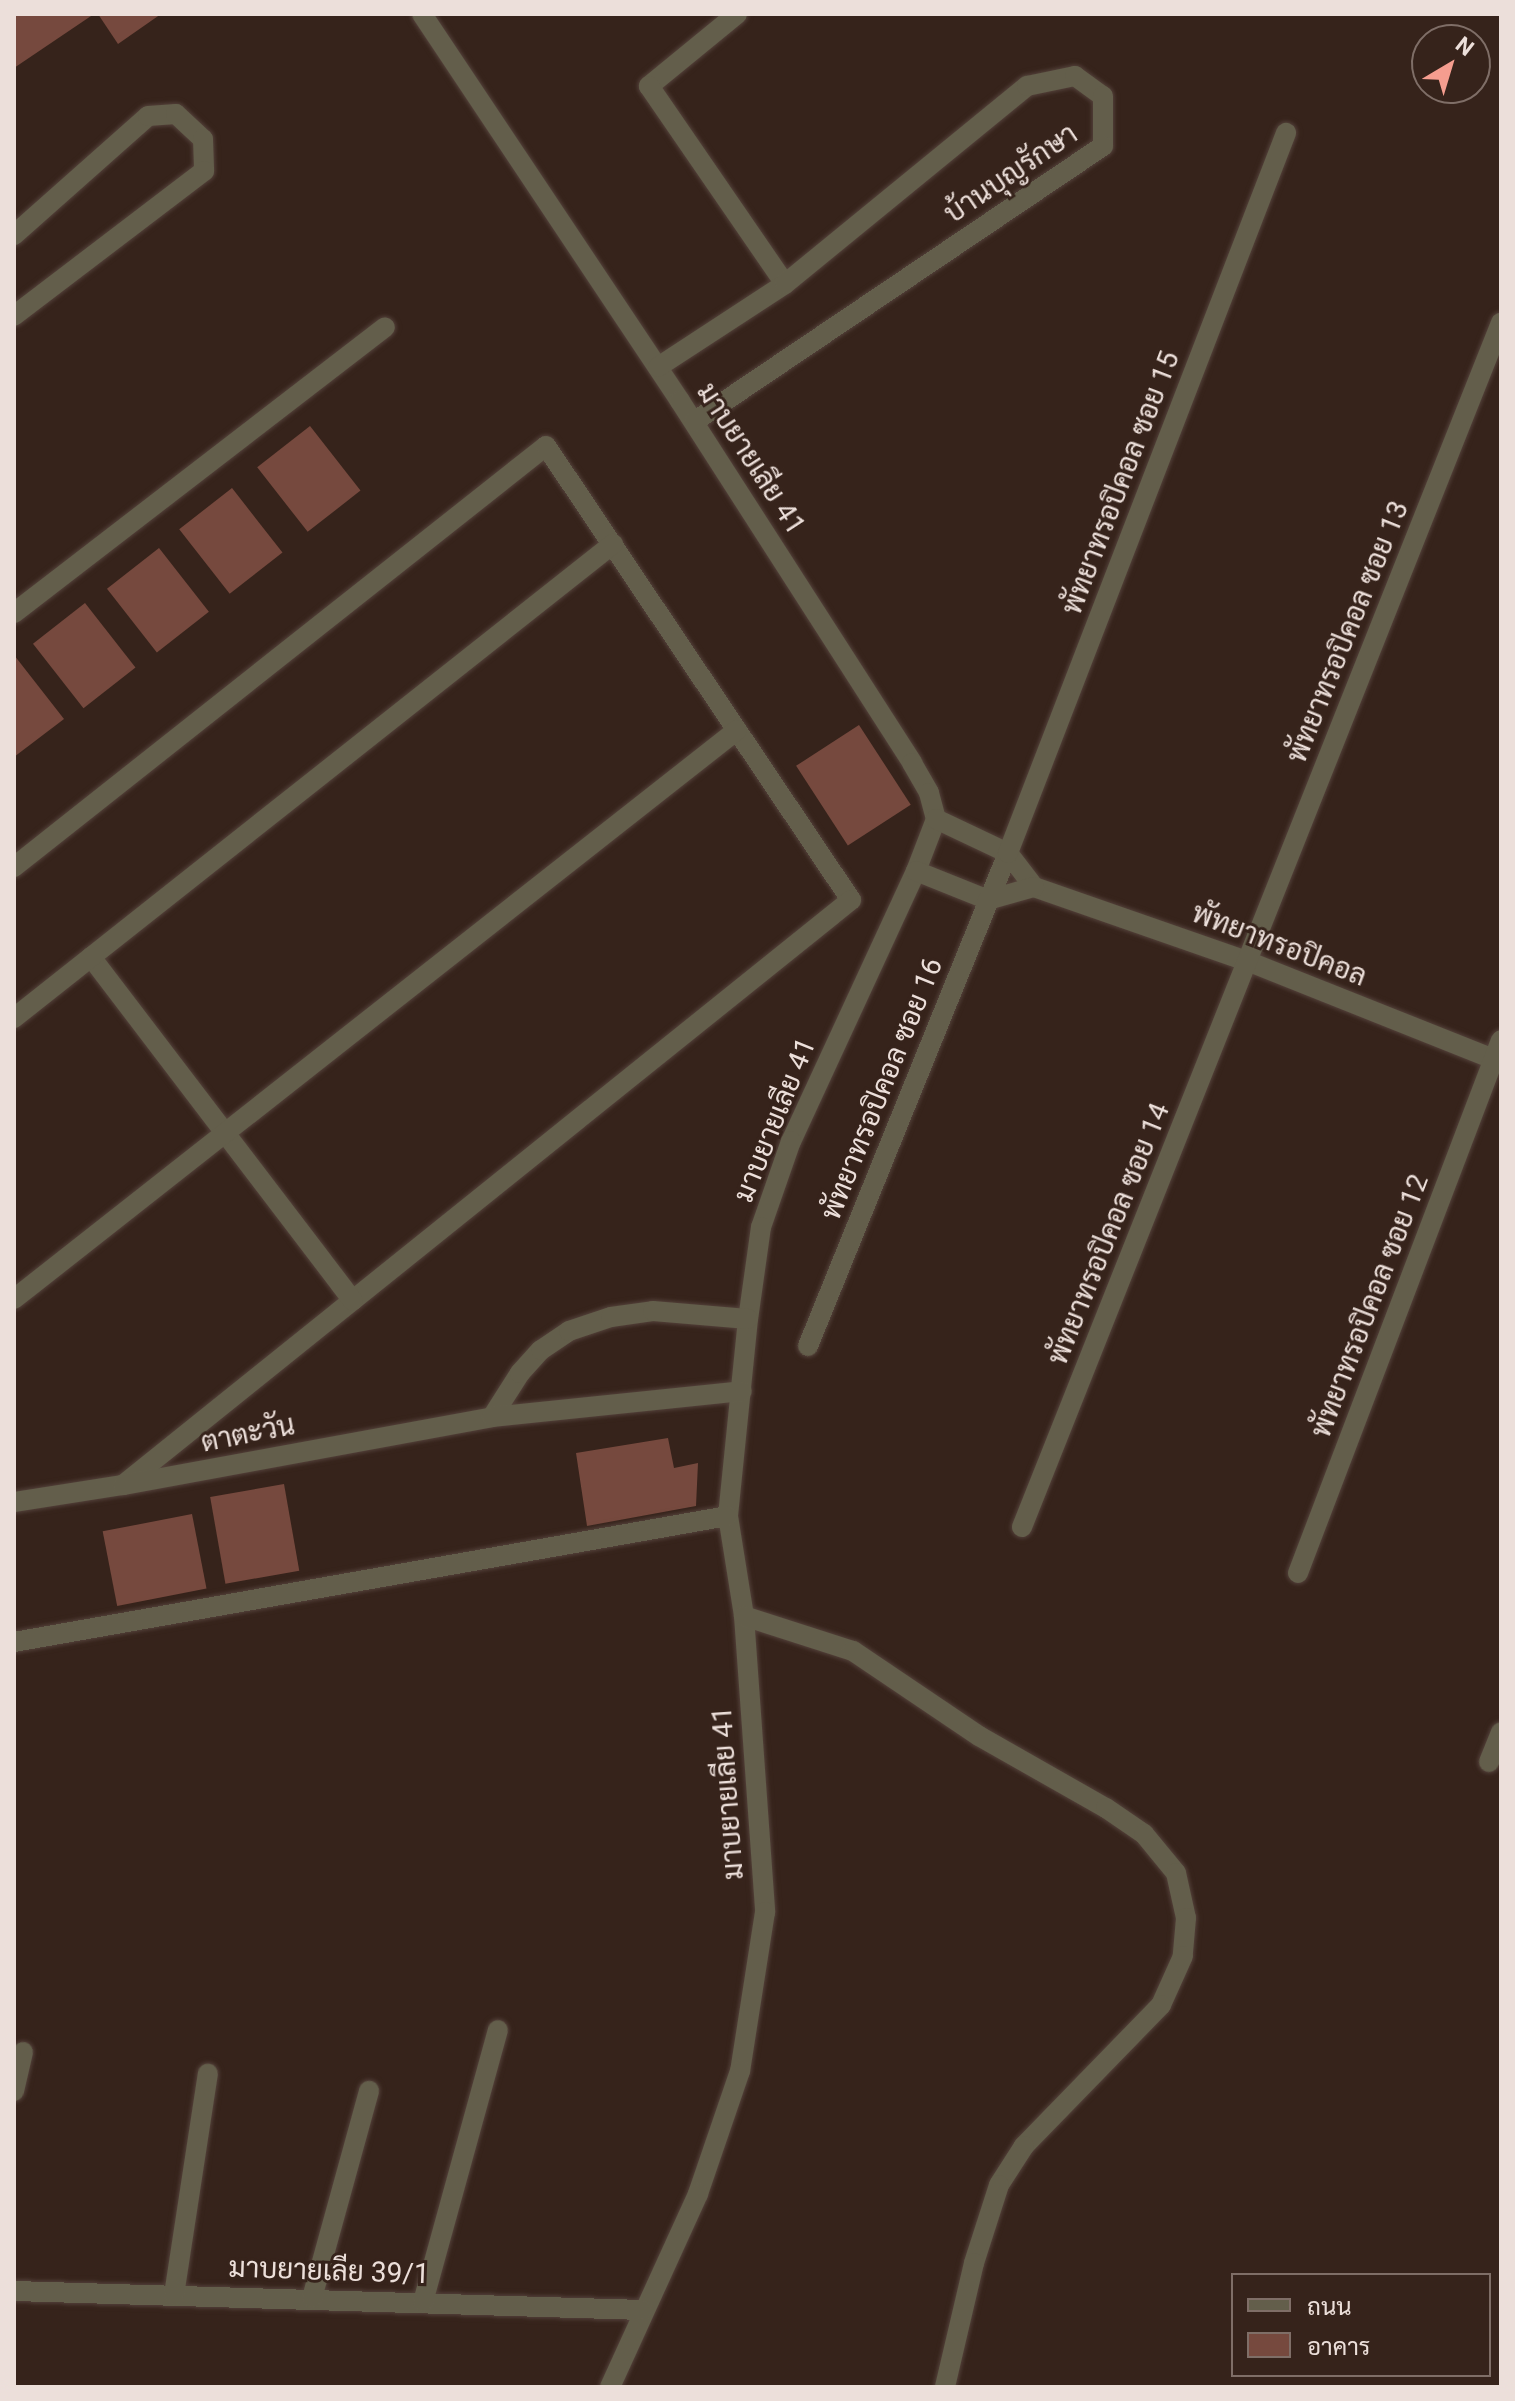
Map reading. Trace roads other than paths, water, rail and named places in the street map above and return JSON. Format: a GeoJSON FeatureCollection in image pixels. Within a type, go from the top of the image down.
{"type":"FeatureCollection","features":[{"type":"Feature","properties":{"kind":"street","name":"มาบยายเลีย 41"},"geometry":{"type":"LineString","coordinates":[[422,14],[694,422],[912,763],[929,793],[936,819],[916,871],[791,1141],[761,1227],[748,1319],[728,1516],[744,1616],[765,1912],[740,2071],[698,2194],[642,2310],[610,2387]]}},
{"type":"Feature","properties":{"kind":"street"},"geometry":{"type":"LineString","coordinates":[[737,14],[649,86],[785,284]]}},
{"type":"Feature","properties":{"kind":"street","name":"บ้านบุญรักษา"},"geometry":{"type":"LineString","coordinates":[[658,367],[785,284],[1027,86],[1075,76],[1103,96],[1103,146],[694,422]]}},
{"type":"Feature","properties":{"kind":"street"},"geometry":{"type":"LineString","coordinates":[[14,235],[148,116],[176,114],[203,139],[204,171],[14,316]]}},
{"type":"Feature","properties":{"kind":"street","name":"พัทยาทรอปิคอล ซอย 15"},"geometry":{"type":"LineString","coordinates":[[1008,853],[1286,133]]}},
{"type":"Feature","properties":{"kind":"street","name":"พัทยาทรอปิคอล ซอย 13"},"geometry":{"type":"LineString","coordinates":[[1247,961],[1501,323]]}},
{"type":"Feature","properties":{"kind":"street"},"geometry":{"type":"LineString","coordinates":[[14,613],[385,327]]}},
{"type":"Feature","properties":{"kind":"street"},"geometry":{"type":"LineString","coordinates":[[14,867],[546,446],[851,900],[123,1485]]}},
{"type":"Feature","properties":{"kind":"street"},"geometry":{"type":"LineString","coordinates":[[14,1018],[613,544]]}},
{"type":"Feature","properties":{"kind":"street"},"geometry":{"type":"LineString","coordinates":[[14,1299],[737,730]]}},
{"type":"Feature","properties":{"kind":"street"},"geometry":{"type":"LineString","coordinates":[[916,871],[988,900],[1034,887],[1008,853],[936,819]]}},
{"type":"Feature","properties":{"kind":"street","name":"พัทยาทรอปิคอล ซอย 16"},"geometry":{"type":"LineString","coordinates":[[808,1346],[1008,853]]}},
{"type":"Feature","properties":{"kind":"street","name":"พัทยาทรอปิคอล"},"geometry":{"type":"LineString","coordinates":[[1034,887],[1499,1054]]}},
{"type":"Feature","properties":{"kind":"street"},"geometry":{"type":"LineString","coordinates":[[91,957],[353,1301]]}},
{"type":"Feature","properties":{"kind":"street","name":"พัทยาทรอปิคอล ซอย 14"},"geometry":{"type":"LineString","coordinates":[[1022,1527],[1247,961]]}},
{"type":"Feature","properties":{"kind":"street","name":"พัทยาทรอปิคอล ซอย 12"},"geometry":{"type":"LineString","coordinates":[[1298,1573],[1499,1054]]}},
{"type":"Feature","properties":{"kind":"street"},"geometry":{"type":"LineString","coordinates":[[492,1417],[520,1373],[541,1350],[569,1331],[611,1317],[653,1311],[748,1319]]}},
{"type":"Feature","properties":{"kind":"street","name":"ตาตะวัน"},"geometry":{"type":"LineString","coordinates":[[14,1502],[492,1417],[742,1391]]}},
{"type":"Feature","properties":{"kind":"street"},"geometry":{"type":"LineString","coordinates":[[14,1642],[728,1516]]}},
{"type":"Feature","properties":{"kind":"street"},"geometry":{"type":"LineString","coordinates":[[744,1616],[853,1651],[979,1736],[1144,1834],[1176,1873],[1186,1918],[1183,1956],[1178,1969],[1161,2005],[1024,2146],[999,2185],[974,2263],[945,2387]]}},
{"type":"Feature","properties":{"kind":"street"},"geometry":{"type":"LineString","coordinates":[[1489,1762],[1501,1732]]}},
{"type":"Feature","properties":{"kind":"street"},"geometry":{"type":"LineString","coordinates":[[423,2302],[498,2030]]}},
{"type":"Feature","properties":{"kind":"street"},"geometry":{"type":"LineString","coordinates":[[14,2091],[23,2052]]}},
{"type":"Feature","properties":{"kind":"street"},"geometry":{"type":"LineString","coordinates":[[174,2295],[208,2074]]}},
{"type":"Feature","properties":{"kind":"street"},"geometry":{"type":"LineString","coordinates":[[312,2298],[369,2091]]}},
{"type":"Feature","properties":{"kind":"street","name":"มาบยายเลีย 39/1"},"geometry":{"type":"LineString","coordinates":[[14,2291],[642,2310]]}}]}
